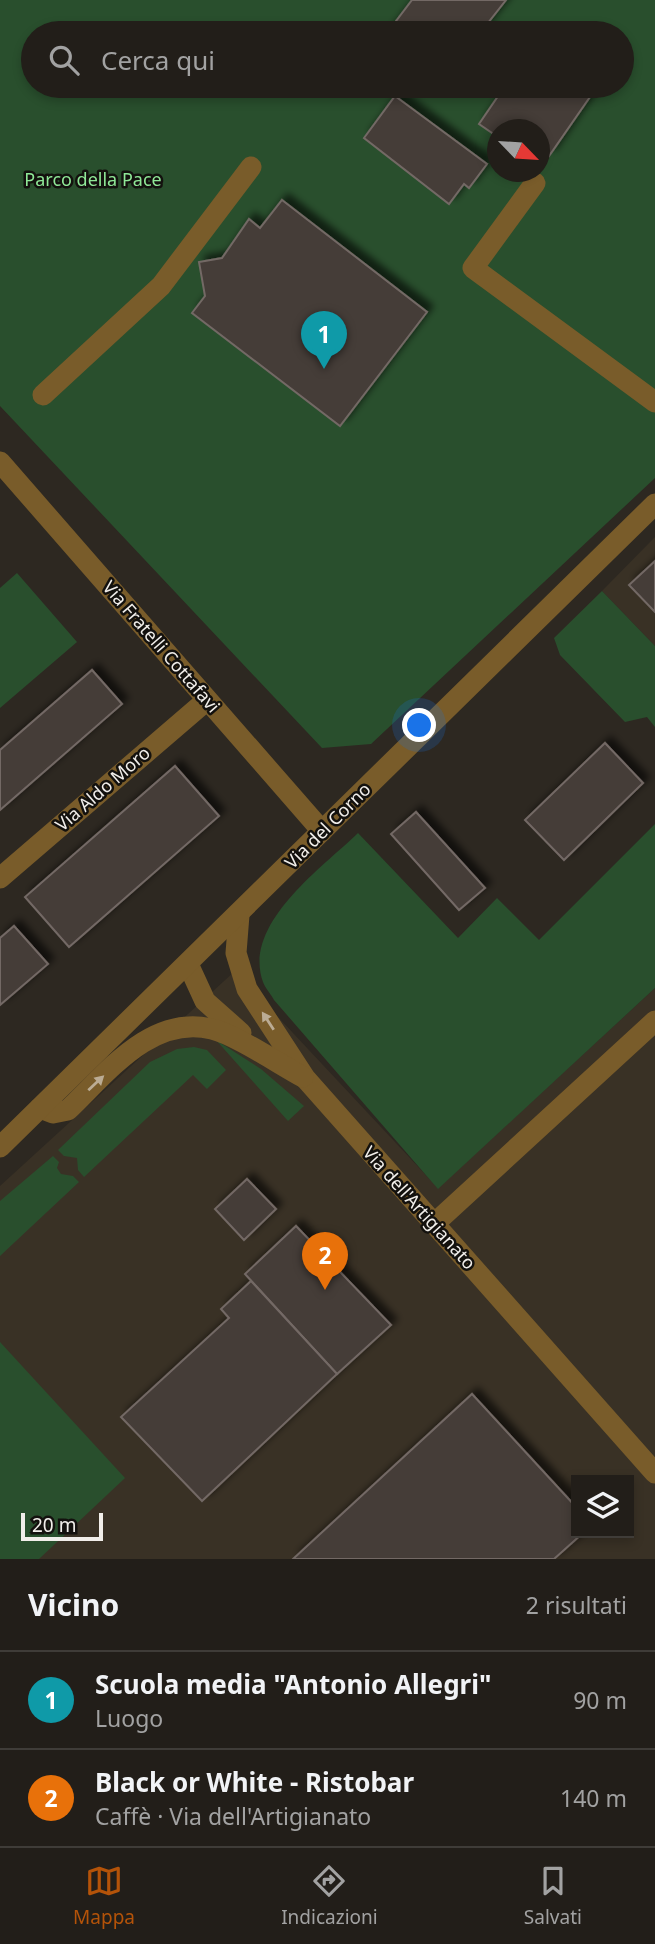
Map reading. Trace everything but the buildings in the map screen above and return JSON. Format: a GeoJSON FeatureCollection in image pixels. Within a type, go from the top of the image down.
{"type":"FeatureCollection","features":[{"type":"Feature","properties":{"kind":"street"},"geometry":{"type":"LineString","coordinates":[[43,395],[161,286],[251,167]]}},
{"type":"Feature","properties":{"kind":"street"},"geometry":{"type":"LineString","coordinates":[[535,183],[473,268],[655,402]]}},
{"type":"Feature","properties":{"kind":"street","name":"Via Fratelli Cottafavi"},"geometry":{"type":"LineString","coordinates":[[0,462],[322,831]]}},
{"type":"Feature","properties":{"kind":"street","name":"Via del Corno"},"geometry":{"type":"LineString","coordinates":[[0,1147],[655,504]]}},
{"type":"Feature","properties":{"kind":"street","name":"Via Aldo Moro"},"geometry":{"type":"LineString","coordinates":[[0,878],[207,700]]}},
{"type":"Feature","properties":{"kind":"street","name":"Via dell'Artigianato"},"geometry":{"type":"LineString","coordinates":[[239,915],[236,953],[247,989],[305,1078],[655,1473]]}},
{"type":"Feature","properties":{"kind":"street"},"geometry":{"type":"LineString","coordinates":[[188,964],[205,1001],[225,1021],[305,1078]]}},
{"type":"Feature","properties":{"kind":"street"},"geometry":{"type":"LineString","coordinates":[[434,1224],[655,1021]]}},
{"type":"Feature","properties":{"kind":"street"},"geometry":{"type":"LineString","coordinates":[[40,1108],[53,1113],[68,1110],[149,1037],[171,1029],[194,1026],[214,1029],[305,1078]]}},
{"type":"Feature","properties":{"kind":"shaded area"},"geometry":{"type":"Polygon","coordinates":[[[655,537],[655,646],[602,591],[655,537]]]}},
{"type":"Feature","properties":{"kind":"shaded area"},"geometry":{"type":"Polygon","coordinates":[[[235,971],[438,1188],[655,988],[655,1559],[0,1559],[0,1186],[235,971]]]}},
{"type":"Feature","properties":{"kind":"green space","name":"Parco della Pace"},"geometry":{"type":"Polygon","coordinates":[[[0,0],[655,0],[655,478],[371,744],[322,748],[0,406],[0,0]]]}},
{"type":"Feature","properties":{"kind":"green space"},"geometry":{"type":"Polygon","coordinates":[[[17,573],[77,642],[0,708],[0,588],[17,573]]]}},
{"type":"Feature","properties":{"kind":"green space"},"geometry":{"type":"Polygon","coordinates":[[[602,591],[655,646],[655,727],[647,717],[625,722],[560,655],[554,638],[602,591]]]}},
{"type":"Feature","properties":{"kind":"green space"},"geometry":{"type":"Polygon","coordinates":[[[655,824],[655,988],[438,1189],[274,1000],[265,986],[260,960],[264,939],[274,919],[307,880],[358,833],[458,938],[497,898],[539,940],[655,824]]]}},
{"type":"Feature","properties":{"kind":"green space"},"geometry":{"type":"Polygon","coordinates":[[[216,1040],[261,1069],[304,1106],[288,1121],[216,1040]]]}},
{"type":"Feature","properties":{"kind":"green space"},"geometry":{"type":"Polygon","coordinates":[[[194,1047],[207,1050],[226,1070],[207,1089],[193,1075],[84,1177],[78,1170],[77,1158],[64,1156],[58,1150],[150,1062],[177,1049],[194,1047]]]}},
{"type":"Feature","properties":{"kind":"green space"},"geometry":{"type":"Polygon","coordinates":[[[53,1156],[59,1162],[57,1168],[61,1174],[73,1176],[79,1182],[0,1256],[0,1201],[53,1156]]]}},
{"type":"Feature","properties":{"kind":"green space"},"geometry":{"type":"Polygon","coordinates":[[[0,1342],[125,1478],[39,1559],[0,1559],[0,1342]]]}},
{"type":"Feature","properties":{"kind":"place","name":"Scuola media \"Antonio Allegri\""},"geometry":{"type":"Point","coordinates":[324,369]}},
{"type":"Feature","properties":{"kind":"place","name":"Black or White - Ristobar"},"geometry":{"type":"Point","coordinates":[325,1290]}}]}
